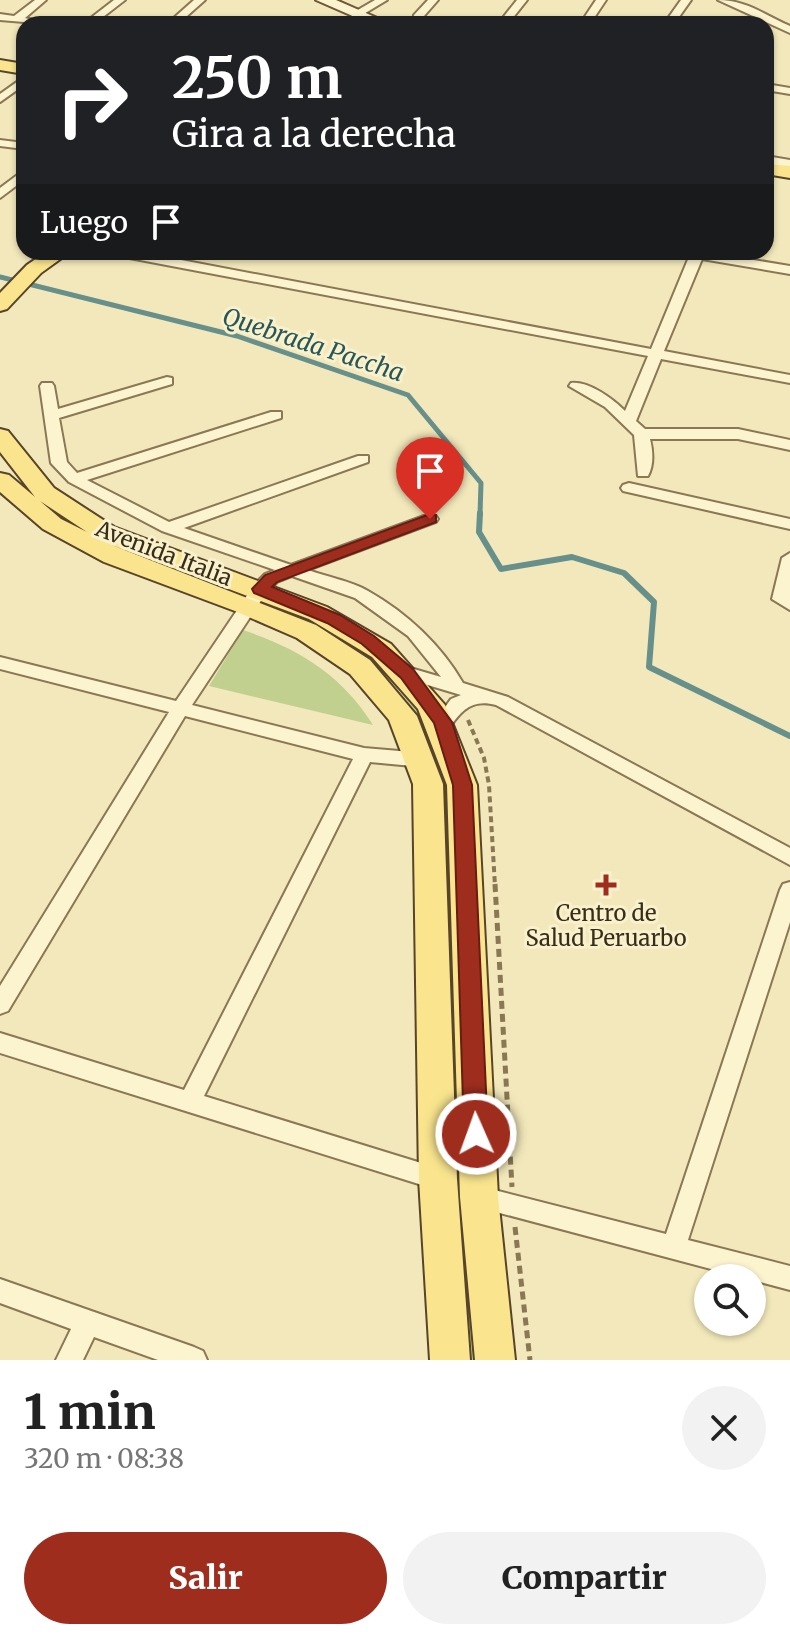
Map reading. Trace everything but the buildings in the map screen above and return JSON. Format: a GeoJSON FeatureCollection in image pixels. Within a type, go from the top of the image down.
{"type":"FeatureCollection","features":[{"type":"Feature","properties":{"kind":"main road"},"geometry":{"type":"LineString","coordinates":[[0,282],[27,260]]}},
{"type":"Feature","properties":{"kind":"main road"},"geometry":{"type":"LineString","coordinates":[[0,305],[34,269],[48,260]]}},
{"type":"Feature","properties":{"kind":"main road","name":"Avenida Italia"},"geometry":{"type":"LineString","coordinates":[[3,441],[27,475],[56,502],[94,527],[254,598],[317,636],[362,668],[399,707],[412,728],[428,784],[438,1179],[450,1360]]}},
{"type":"Feature","properties":{"kind":"main road","name":"Avenida Italia"},"geometry":{"type":"LineString","coordinates":[[0,480],[34,512],[75,541],[351,629],[407,673],[443,722],[462,785],[479,1197],[495,1360]]}},
{"type":"Feature","properties":{"kind":"street"},"geometry":{"type":"LineString","coordinates":[[21,16],[41,0]]}},
{"type":"Feature","properties":{"kind":"street"},"geometry":{"type":"LineString","coordinates":[[99,16],[120,0]]}},
{"type":"Feature","properties":{"kind":"street"},"geometry":{"type":"LineString","coordinates":[[181,16],[200,0]]}},
{"type":"Feature","properties":{"kind":"street"},"geometry":{"type":"LineString","coordinates":[[323,0],[349,16]]}},
{"type":"Feature","properties":{"kind":"street"},"geometry":{"type":"LineString","coordinates":[[358,16],[382,0]]}},
{"type":"Feature","properties":{"kind":"street"},"geometry":{"type":"LineString","coordinates":[[419,16],[433,0]]}},
{"type":"Feature","properties":{"kind":"street"},"geometry":{"type":"LineString","coordinates":[[509,16],[522,0]]}},
{"type":"Feature","properties":{"kind":"street"},"geometry":{"type":"LineString","coordinates":[[723,0],[740,2],[758,16]]}},
{"type":"Feature","properties":{"kind":"street"},"geometry":{"type":"LineString","coordinates":[[0,17],[16,20]]}},
{"type":"Feature","properties":{"kind":"street"},"geometry":{"type":"LineString","coordinates":[[0,99],[16,86]]}},
{"type":"Feature","properties":{"kind":"street"},"geometry":{"type":"LineString","coordinates":[[0,194],[16,181]]}},
{"type":"Feature","properties":{"kind":"street"},"geometry":{"type":"LineString","coordinates":[[161,260],[790,379]]}},
{"type":"Feature","properties":{"kind":"street"},"geometry":{"type":"LineString","coordinates":[[628,422],[689,260]]}},
{"type":"Feature","properties":{"kind":"street"},"geometry":{"type":"LineString","coordinates":[[732,260],[790,270]]}},
{"type":"Feature","properties":{"kind":"street"},"geometry":{"type":"LineString","coordinates":[[52,416],[167,381]]}},
{"type":"Feature","properties":{"kind":"street"},"geometry":{"type":"LineString","coordinates":[[47,386],[59,463],[74,479],[168,528],[290,572],[318,578],[385,608],[414,632],[443,664],[455,685]]}},
{"type":"Feature","properties":{"kind":"street"},"geometry":{"type":"LineString","coordinates":[[576,386],[601,398],[641,434],[645,450],[643,473]]}},
{"type":"Feature","properties":{"kind":"street"},"geometry":{"type":"LineString","coordinates":[[74,479],[276,415]]}},
{"type":"Feature","properties":{"kind":"street"},"geometry":{"type":"LineString","coordinates":[[641,434],[738,434],[790,445]]}},
{"type":"Feature","properties":{"kind":"street"},"geometry":{"type":"LineString","coordinates":[[168,528],[363,459]]}},
{"type":"Feature","properties":{"kind":"street"},"geometry":{"type":"LineString","coordinates":[[629,488],[790,524]]}},
{"type":"Feature","properties":{"kind":"street"},"geometry":{"type":"LineString","coordinates":[[0,1005],[181,707],[254,598],[271,578],[430,519]]}},
{"type":"Feature","properties":{"kind":"street"},"geometry":{"type":"LineString","coordinates":[[790,558],[781,599],[790,604]]}},
{"type":"Feature","properties":{"kind":"street"},"geometry":{"type":"LineString","coordinates":[[4,669],[181,707],[364,755],[423,760]]}},
{"type":"Feature","properties":{"kind":"street"},"geometry":{"type":"LineString","coordinates":[[407,673],[455,685],[535,717],[727,826],[790,857]]}},
{"type":"Feature","properties":{"kind":"street"},"geometry":{"type":"LineString","coordinates":[[443,722],[457,703],[484,695]]}},
{"type":"Feature","properties":{"kind":"street"},"geometry":{"type":"LineString","coordinates":[[190,1101],[364,755]]}},
{"type":"Feature","properties":{"kind":"street"},"geometry":{"type":"LineString","coordinates":[[674,1246],[790,890]]}},
{"type":"Feature","properties":{"kind":"street"},"geometry":{"type":"LineString","coordinates":[[0,1043],[438,1179]]}},
{"type":"Feature","properties":{"kind":"street"},"geometry":{"type":"LineString","coordinates":[[479,1197],[790,1278]]}},
{"type":"Feature","properties":{"kind":"street"},"geometry":{"type":"LineString","coordinates":[[0,1291],[194,1360]]}},
{"type":"Feature","properties":{"kind":"street"},"geometry":{"type":"LineString","coordinates":[[69,1360],[88,1323]]}},
{"type":"Feature","properties":{"kind":"green space"},"geometry":{"type":"Polygon","coordinates":[[[282,605],[315,619],[362,646],[414,696],[448,765],[480,1360],[465,1360],[453,1192],[442,785],[434,753],[405,698],[385,675],[336,638],[278,610],[282,605]]]}},
{"type":"Feature","properties":{"kind":"green space"},"geometry":{"type":"Polygon","coordinates":[[[243,630],[282,646],[317,666],[347,691],[373,725],[209,686],[243,630]]]}},
{"type":"Feature","properties":{"kind":"waterway","name":"Quebrada Paccha"},"geometry":{"type":"LineString","coordinates":[[0,277],[237,336],[408,395],[481,483],[480,515]]}},
{"type":"Feature","properties":{"kind":"waterway","name":"Quebrada Paccha"},"geometry":{"type":"LineString","coordinates":[[480,513],[479,532],[501,569],[572,557],[624,573],[654,602],[649,667],[790,736]]}},
{"type":"Feature","properties":{"kind":"place","name":"Centro de Salud Peruarbo"},"geometry":{"type":"Point","coordinates":[606,885]}},
{"type":"Feature","properties":{"kind":"route"},"geometry":{"type":"LineString","coordinates":[[430,519],[271,578],[260,589],[333,619],[368,640],[407,673],[443,722],[458,763],[462,785],[476,1134]]}}]}
